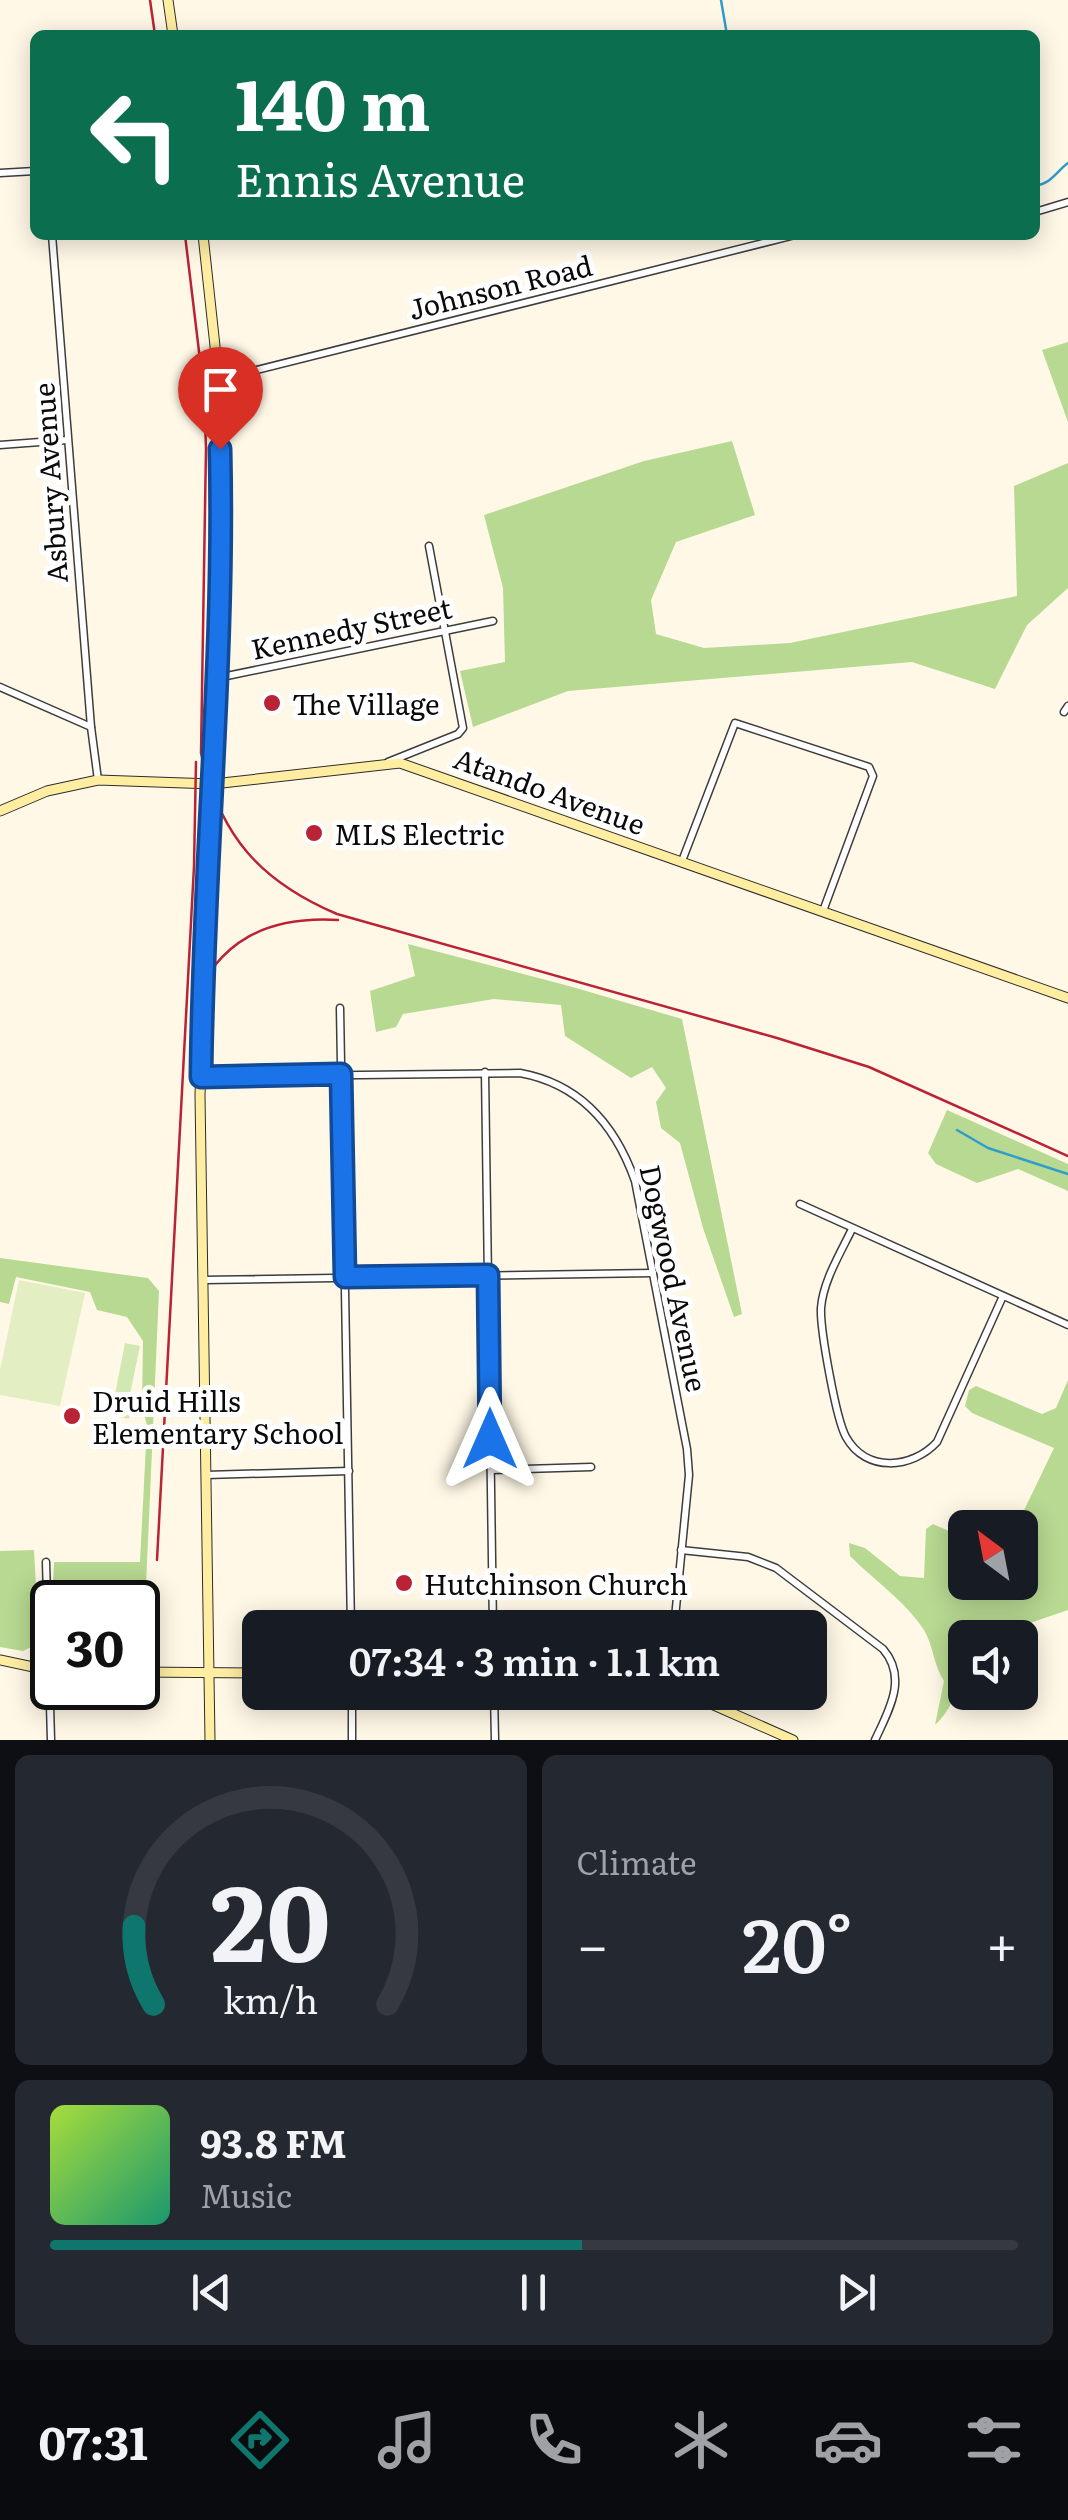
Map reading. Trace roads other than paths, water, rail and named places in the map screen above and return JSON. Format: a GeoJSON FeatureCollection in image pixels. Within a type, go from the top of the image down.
{"type":"FeatureCollection","features":[{"type":"Feature","properties":{"kind":"main road"},"geometry":{"type":"LineString","coordinates":[[168,0],[172,30]]}},
{"type":"Feature","properties":{"kind":"main road"},"geometry":{"type":"LineString","coordinates":[[203,240],[217,380],[222,508],[201,1077],[210,1740]]}},
{"type":"Feature","properties":{"kind":"main road","name":"Atando Avenue"},"geometry":{"type":"LineString","coordinates":[[0,812],[47,791],[98,780],[213,784],[387,762],[412,765],[1068,998]]}},
{"type":"Feature","properties":{"kind":"main road"},"geometry":{"type":"LineString","coordinates":[[0,1660],[30,1667]]}},
{"type":"Feature","properties":{"kind":"main road"},"geometry":{"type":"LineString","coordinates":[[160,1672],[242,1672]]}},
{"type":"Feature","properties":{"kind":"main road"},"geometry":{"type":"LineString","coordinates":[[725,1710],[793,1740]]}},
{"type":"Feature","properties":{"kind":"street"},"geometry":{"type":"LineString","coordinates":[[0,173],[30,171]]}},
{"type":"Feature","properties":{"kind":"street"},"geometry":{"type":"LineString","coordinates":[[1040,210],[1068,202]]}},
{"type":"Feature","properties":{"kind":"street","name":"Asbury Avenue"},"geometry":{"type":"LineString","coordinates":[[52,240],[90,727],[98,780]]}},
{"type":"Feature","properties":{"kind":"street","name":"Johnson Road"},"geometry":{"type":"LineString","coordinates":[[217,380],[774,240]]}},
{"type":"Feature","properties":{"kind":"street"},"geometry":{"type":"LineString","coordinates":[[0,445],[68,440]]}},
{"type":"Feature","properties":{"kind":"street"},"geometry":{"type":"LineString","coordinates":[[387,762],[458,734],[463,728],[429,546]]}},
{"type":"Feature","properties":{"kind":"street","name":"Kennedy Street"},"geometry":{"type":"LineString","coordinates":[[218,678],[493,621]]}},
{"type":"Feature","properties":{"kind":"street"},"geometry":{"type":"LineString","coordinates":[[0,687],[90,727]]}},
{"type":"Feature","properties":{"kind":"street"},"geometry":{"type":"LineString","coordinates":[[682,861],[735,722],[872,770],[824,912]]}},
{"type":"Feature","properties":{"kind":"street"},"geometry":{"type":"LineString","coordinates":[[340,1008],[351,1610]]}},
{"type":"Feature","properties":{"kind":"street"},"geometry":{"type":"LineString","coordinates":[[484,1072],[493,1610]]}},
{"type":"Feature","properties":{"kind":"street","name":"Dogwood Avenue"},"geometry":{"type":"LineString","coordinates":[[201,1077],[520,1072],[552,1081],[595,1110],[628,1162],[654,1273],[689,1462],[676,1610]]}},
{"type":"Feature","properties":{"kind":"street"},"geometry":{"type":"LineString","coordinates":[[800,1204],[1068,1325]]}},
{"type":"Feature","properties":{"kind":"street"},"geometry":{"type":"LineString","coordinates":[[852,1229],[824,1293],[821,1312],[841,1425],[850,1442],[868,1458],[887,1464],[902,1463],[923,1455],[938,1442],[1004,1296]]}},
{"type":"Feature","properties":{"kind":"street"},"geometry":{"type":"LineString","coordinates":[[203,1280],[654,1273]]}},
{"type":"Feature","properties":{"kind":"street"},"geometry":{"type":"LineString","coordinates":[[491,1470],[590,1467]]}},
{"type":"Feature","properties":{"kind":"street"},"geometry":{"type":"LineString","coordinates":[[206,1475],[348,1471]]}},
{"type":"Feature","properties":{"kind":"street"},"geometry":{"type":"LineString","coordinates":[[681,1550],[744,1556],[776,1568],[883,1649],[890,1658],[896,1682],[875,1740]]}},
{"type":"Feature","properties":{"kind":"street"},"geometry":{"type":"LineString","coordinates":[[46,1562],[47,1580]]}},
{"type":"Feature","properties":{"kind":"street"},"geometry":{"type":"LineString","coordinates":[[51,1710],[51,1740]]}},
{"type":"Feature","properties":{"kind":"street"},"geometry":{"type":"LineString","coordinates":[[352,1710],[352,1740]]}},
{"type":"Feature","properties":{"kind":"street"},"geometry":{"type":"LineString","coordinates":[[494,1710],[495,1740]]}},
{"type":"Feature","properties":{"kind":"waterway"},"geometry":{"type":"LineString","coordinates":[[721,0],[726,30]]}},
{"type":"Feature","properties":{"kind":"waterway"},"geometry":{"type":"LineString","coordinates":[[1040,185],[1068,163]]}},
{"type":"Feature","properties":{"kind":"waterway"},"geometry":{"type":"LineString","coordinates":[[957,1130],[988,1148],[1068,1174]]}},
{"type":"Feature","properties":{"kind":"railway"},"geometry":{"type":"LineString","coordinates":[[150,0],[154,30]]}},
{"type":"Feature","properties":{"kind":"railway"},"geometry":{"type":"LineString","coordinates":[[186,240],[204,393],[206,448],[201,753],[219,809],[247,852],[286,887],[337,914],[869,1067],[1068,1156]]}},
{"type":"Feature","properties":{"kind":"railway"},"geometry":{"type":"LineString","coordinates":[[157,1560],[194,866],[196,762]]}},
{"type":"Feature","properties":{"kind":"railway"},"geometry":{"type":"LineString","coordinates":[[192,1007],[216,965],[248,937],[289,922],[338,920]]}},
{"type":"Feature","properties":{"kind":"place","name":"The Village"},"geometry":{"type":"Point","coordinates":[272,703]}},
{"type":"Feature","properties":{"kind":"place","name":"MLS Electric"},"geometry":{"type":"Point","coordinates":[314,833]}},
{"type":"Feature","properties":{"kind":"place","name":"Druid Hills Elementary School"},"geometry":{"type":"Point","coordinates":[72,1416]}},
{"type":"Feature","properties":{"kind":"place","name":"Hutchinson Church"},"geometry":{"type":"Point","coordinates":[404,1583]}}]}
